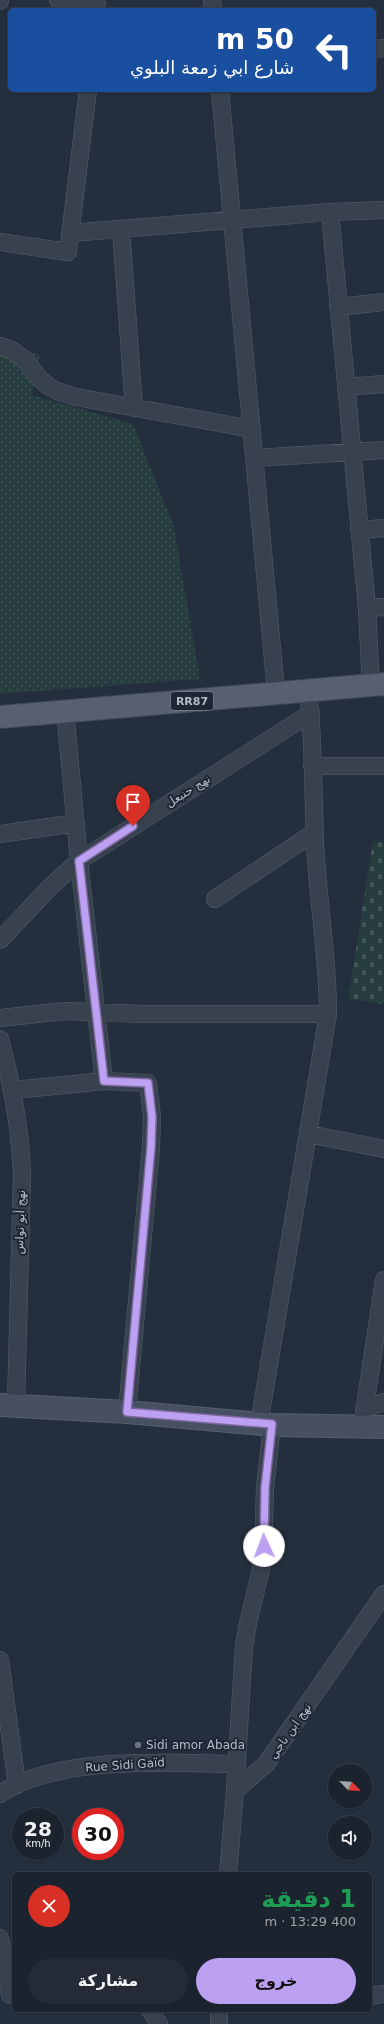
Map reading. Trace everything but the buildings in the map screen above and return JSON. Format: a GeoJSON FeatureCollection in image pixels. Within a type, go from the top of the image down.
{"type":"FeatureCollection","features":[{"type":"Feature","properties":{"kind":"main road","name":"RR87"},"geometry":{"type":"LineString","coordinates":[[0,717],[65,710],[378,684]]}},
{"type":"Feature","properties":{"kind":"main road"},"geometry":{"type":"LineString","coordinates":[[8,1406],[127,1412],[265,1424],[363,1418],[384,1427]]}},
{"type":"Feature","properties":{"kind":"street"},"geometry":{"type":"LineString","coordinates":[[58,0],[97,5]]}},
{"type":"Feature","properties":{"kind":"street"},"geometry":{"type":"LineString","coordinates":[[0,242],[68,252],[88,92]]}},
{"type":"Feature","properties":{"kind":"street"},"geometry":{"type":"LineString","coordinates":[[220,92],[276,692]]}},
{"type":"Feature","properties":{"kind":"street"},"geometry":{"type":"LineString","coordinates":[[70,233],[231,219],[384,210]]}},
{"type":"Feature","properties":{"kind":"street"},"geometry":{"type":"LineString","coordinates":[[330,212],[351,453],[367,608],[378,684]]}},
{"type":"Feature","properties":{"kind":"street"},"geometry":{"type":"LineString","coordinates":[[121,229],[134,408]]}},
{"type":"Feature","properties":{"kind":"street"},"geometry":{"type":"LineString","coordinates":[[338,307],[384,302]]}},
{"type":"Feature","properties":{"kind":"street"},"geometry":{"type":"LineString","coordinates":[[0,346],[13,351],[25,360],[39,378],[57,391],[76,397],[252,430]]}},
{"type":"Feature","properties":{"kind":"street"},"geometry":{"type":"LineString","coordinates":[[346,387],[384,384]]}},
{"type":"Feature","properties":{"kind":"street"},"geometry":{"type":"LineString","coordinates":[[255,458],[384,450]]}},
{"type":"Feature","properties":{"kind":"street"},"geometry":{"type":"LineString","coordinates":[[359,530],[384,528]]}},
{"type":"Feature","properties":{"kind":"street"},"geometry":{"type":"LineString","coordinates":[[367,608],[384,607]]}},
{"type":"Feature","properties":{"kind":"street"},"geometry":{"type":"LineString","coordinates":[[228,1872],[244,1647],[248,1623],[263,1561],[265,1424],[308,1134],[328,1014],[328,976],[315,832],[311,713],[308,690]]}},
{"type":"Feature","properties":{"kind":"street"},"geometry":{"type":"LineString","coordinates":[[65,710],[79,861],[104,1081]]}},
{"type":"Feature","properties":{"kind":"street","name":"نهج حنبعل"},"geometry":{"type":"LineString","coordinates":[[0,940],[51,886],[79,861],[311,713]]}},
{"type":"Feature","properties":{"kind":"street"},"geometry":{"type":"LineString","coordinates":[[312,766],[384,766]]}},
{"type":"Feature","properties":{"kind":"street"},"geometry":{"type":"LineString","coordinates":[[0,834],[76,823]]}},
{"type":"Feature","properties":{"kind":"street"},"geometry":{"type":"LineString","coordinates":[[216,899],[315,832]]}},
{"type":"Feature","properties":{"kind":"street"},"geometry":{"type":"LineString","coordinates":[[0,1018],[65,1011],[96,1013],[328,1014]]}},
{"type":"Feature","properties":{"kind":"street","name":"نهج أبو نواس"},"geometry":{"type":"LineString","coordinates":[[0,1039],[14,1090],[21,1136],[22,1172],[8,1406]]}},
{"type":"Feature","properties":{"kind":"street"},"geometry":{"type":"LineString","coordinates":[[14,1090],[104,1081],[148,1083],[152,1117],[147,1203],[127,1412]]}},
{"type":"Feature","properties":{"kind":"street"},"geometry":{"type":"LineString","coordinates":[[308,1134],[384,1149]]}},
{"type":"Feature","properties":{"kind":"street"},"geometry":{"type":"LineString","coordinates":[[363,1418],[384,1280]]}},
{"type":"Feature","properties":{"kind":"street"},"geometry":{"type":"LineString","coordinates":[[363,1418],[384,1402]]}},
{"type":"Feature","properties":{"kind":"street","name":"نهج ابن ناجي"},"geometry":{"type":"LineString","coordinates":[[235,1791],[266,1764],[384,1594]]}},
{"type":"Feature","properties":{"kind":"street"},"geometry":{"type":"LineString","coordinates":[[0,1660],[17,1785]]}},
{"type":"Feature","properties":{"kind":"street","name":"Rue Sidi Gaïd"},"geometry":{"type":"LineString","coordinates":[[0,1794],[17,1785],[40,1776],[76,1769],[146,1762],[236,1764]]}},
{"type":"Feature","properties":{"kind":"street"},"geometry":{"type":"LineString","coordinates":[[0,1938],[8,1995]]}},
{"type":"Feature","properties":{"kind":"street"},"geometry":{"type":"LineString","coordinates":[[372,1996],[384,1994]]}},
{"type":"Feature","properties":{"kind":"street"},"geometry":{"type":"LineString","coordinates":[[151,2012],[159,2024]]}},
{"type":"Feature","properties":{"kind":"street"},"geometry":{"type":"LineString","coordinates":[[219,2012],[219,2024]]}},
{"type":"Feature","properties":{"kind":"green space"},"geometry":{"type":"Polygon","coordinates":[[[0,348],[40,354],[32,395],[133,424],[174,527],[200,679],[0,694],[0,348]]]}},
{"type":"Feature","properties":{"kind":"green space"},"geometry":{"type":"Polygon","coordinates":[[[373,841],[384,843],[384,1004],[348,999],[373,841]]]}},
{"type":"Feature","properties":{"kind":"place","name":"Sidi amor Abada"},"geometry":{"type":"Point","coordinates":[138,1745]}},
{"type":"Feature","properties":{"kind":"route"},"geometry":{"type":"LineString","coordinates":[[133,826],[79,861],[104,1081],[148,1083],[152,1117],[147,1203],[127,1412],[272,1424],[265,1488],[264,1546]]}}]}
